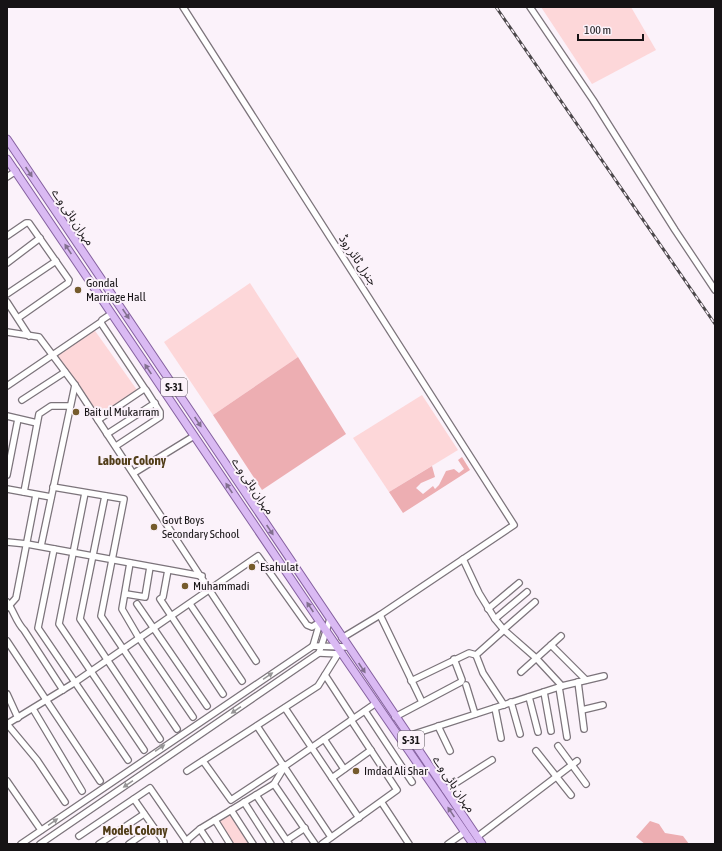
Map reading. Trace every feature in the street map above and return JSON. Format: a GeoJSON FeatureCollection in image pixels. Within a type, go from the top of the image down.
{"type":"FeatureCollection","features":[{"type":"Feature","properties":{"kind":"main road","name":"مہران ہائی وے"},"geometry":{"type":"LineString","coordinates":[[7,140],[87,256],[348,647],[482,844]]}},
{"type":"Feature","properties":{"kind":"main road","name":"مہران ہائی وے"},"geometry":{"type":"LineString","coordinates":[[7,159],[339,651],[473,844]]}},
{"type":"Feature","properties":{"kind":"main road"},"geometry":{"type":"LineString","coordinates":[[77,263],[87,256]]}},
{"type":"Feature","properties":{"kind":"street","name":"جنرل ٹائر روڈ"},"geometry":{"type":"LineString","coordinates":[[183,7],[514,525],[463,559]]}},
{"type":"Feature","properties":{"kind":"street"},"geometry":{"type":"LineString","coordinates":[[530,7],[593,100],[675,230],[715,290]]}},
{"type":"Feature","properties":{"kind":"street"},"geometry":{"type":"LineString","coordinates":[[7,177],[16,172]]}},
{"type":"Feature","properties":{"kind":"street"},"geometry":{"type":"LineString","coordinates":[[7,236],[28,223],[69,280],[68,283],[18,318]]}},
{"type":"Feature","properties":{"kind":"street"},"geometry":{"type":"LineString","coordinates":[[7,263],[40,238]]}},
{"type":"Feature","properties":{"kind":"street"},"geometry":{"type":"LineString","coordinates":[[7,294],[56,261]]}},
{"type":"Feature","properties":{"kind":"street"},"geometry":{"type":"LineString","coordinates":[[7,302],[29,336]]}},
{"type":"Feature","properties":{"kind":"street"},"geometry":{"type":"LineString","coordinates":[[7,386],[53,356],[111,314]]}},
{"type":"Feature","properties":{"kind":"street"},"geometry":{"type":"LineString","coordinates":[[101,322],[160,412],[160,417],[116,446]]}},
{"type":"Feature","properties":{"kind":"street"},"geometry":{"type":"LineString","coordinates":[[7,332],[39,337],[75,385],[116,446],[256,661]]}},
{"type":"Feature","properties":{"kind":"street"},"geometry":{"type":"LineString","coordinates":[[22,400],[65,372]]}},
{"type":"Feature","properties":{"kind":"street"},"geometry":{"type":"LineString","coordinates":[[41,546],[75,385]]}},
{"type":"Feature","properties":{"kind":"street"},"geometry":{"type":"LineString","coordinates":[[98,420],[145,389]]}},
{"type":"Feature","properties":{"kind":"street"},"geometry":{"type":"LineString","coordinates":[[107,434],[155,403]]}},
{"type":"Feature","properties":{"kind":"street"},"geometry":{"type":"LineString","coordinates":[[24,492],[39,414],[51,406],[70,406]]}},
{"type":"Feature","properties":{"kind":"street"},"geometry":{"type":"LineString","coordinates":[[7,416],[38,423]]}},
{"type":"Feature","properties":{"kind":"street"},"geometry":{"type":"LineString","coordinates":[[7,475],[18,419]]}},
{"type":"Feature","properties":{"kind":"street"},"geometry":{"type":"LineString","coordinates":[[134,473],[194,436]]}},
{"type":"Feature","properties":{"kind":"street"},"geometry":{"type":"LineString","coordinates":[[53,487],[124,499],[101,616],[177,729]]}},
{"type":"Feature","properties":{"kind":"street"},"geometry":{"type":"LineString","coordinates":[[7,489],[51,498]]}},
{"type":"Feature","properties":{"kind":"street"},"geometry":{"type":"LineString","coordinates":[[85,492],[59,624],[144,750]]}},
{"type":"Feature","properties":{"kind":"street"},"geometry":{"type":"LineString","coordinates":[[36,495],[16,598],[8,606],[63,690]]}},
{"type":"Feature","properties":{"kind":"street"},"geometry":{"type":"LineString","coordinates":[[105,496],[80,619],[160,740]]}},
{"type":"Feature","properties":{"kind":"street"},"geometry":{"type":"LineString","coordinates":[[7,542],[41,546],[202,576]]}},
{"type":"Feature","properties":{"kind":"street"},"geometry":{"type":"LineString","coordinates":[[54,549],[38,628],[74,683],[128,760]]}},
{"type":"Feature","properties":{"kind":"street"},"geometry":{"type":"LineString","coordinates":[[65,802],[37,760],[7,724],[74,683],[258,556],[306,625],[312,627],[320,622]]}},
{"type":"Feature","properties":{"kind":"street"},"geometry":{"type":"LineString","coordinates":[[342,638],[380,615],[463,559],[488,609],[503,630],[536,658],[560,686],[567,737]]}},
{"type":"Feature","properties":{"kind":"street"},"geometry":{"type":"LineString","coordinates":[[130,563],[126,594],[122,609],[139,638],[193,717]]}},
{"type":"Feature","properties":{"kind":"street"},"geometry":{"type":"LineString","coordinates":[[126,594],[145,597],[150,567]]}},
{"type":"Feature","properties":{"kind":"street"},"geometry":{"type":"LineString","coordinates":[[168,570],[163,597],[160,599],[223,694]]}},
{"type":"Feature","properties":{"kind":"street"},"geometry":{"type":"LineString","coordinates":[[488,609],[519,583]]}},
{"type":"Feature","properties":{"kind":"street"},"geometry":{"type":"LineString","coordinates":[[495,619],[527,592]]}},
{"type":"Feature","properties":{"kind":"street"},"geometry":{"type":"LineString","coordinates":[[476,655],[535,602]]}},
{"type":"Feature","properties":{"kind":"street"},"geometry":{"type":"LineString","coordinates":[[137,604],[207,706]]}},
{"type":"Feature","properties":{"kind":"street"},"geometry":{"type":"LineString","coordinates":[[190,604],[242,681]]}},
{"type":"Feature","properties":{"kind":"street"},"geometry":{"type":"LineString","coordinates":[[380,615],[422,702]]}},
{"type":"Feature","properties":{"kind":"street"},"geometry":{"type":"LineString","coordinates":[[319,653],[330,619]]}},
{"type":"Feature","properties":{"kind":"street"},"geometry":{"type":"LineString","coordinates":[[313,646],[320,622]]}},
{"type":"Feature","properties":{"kind":"street"},"geometry":{"type":"LineString","coordinates":[[521,672],[561,636]]}},
{"type":"Feature","properties":{"kind":"street"},"geometry":{"type":"LineString","coordinates":[[7,641],[100,781]]}},
{"type":"Feature","properties":{"kind":"street"},"geometry":{"type":"LineString","coordinates":[[551,645],[586,680]]}},
{"type":"Feature","properties":{"kind":"street"},"geometry":{"type":"LineString","coordinates":[[21,844],[313,646],[321,646],[339,651]]}},
{"type":"Feature","properties":{"kind":"street"},"geometry":{"type":"LineString","coordinates":[[40,844],[319,653],[339,651],[348,647]]}},
{"type":"Feature","properties":{"kind":"street"},"geometry":{"type":"LineString","coordinates":[[187,771],[318,686],[339,651]]}},
{"type":"Feature","properties":{"kind":"street"},"geometry":{"type":"LineString","coordinates":[[411,681],[454,659],[469,653],[476,655]]}},
{"type":"Feature","properties":{"kind":"street"},"geometry":{"type":"LineString","coordinates":[[476,655],[483,673],[504,705]]}},
{"type":"Feature","properties":{"kind":"street"},"geometry":{"type":"LineString","coordinates":[[395,716],[461,682],[454,659]]}},
{"type":"Feature","properties":{"kind":"street"},"geometry":{"type":"LineString","coordinates":[[322,844],[382,803],[397,790],[325,675]]}},
{"type":"Feature","properties":{"kind":"street"},"geometry":{"type":"LineString","coordinates":[[408,736],[560,686],[604,676]]}},
{"type":"Feature","properties":{"kind":"street"},"geometry":{"type":"LineString","coordinates":[[578,682],[584,729]]}},
{"type":"Feature","properties":{"kind":"street"},"geometry":{"type":"LineString","coordinates":[[466,685],[475,714]]}},
{"type":"Feature","properties":{"kind":"street"},"geometry":{"type":"LineString","coordinates":[[544,692],[551,731]]}},
{"type":"Feature","properties":{"kind":"street"},"geometry":{"type":"LineString","coordinates":[[7,694],[18,718]]}},
{"type":"Feature","properties":{"kind":"street"},"geometry":{"type":"LineString","coordinates":[[529,697],[538,732]]}},
{"type":"Feature","properties":{"kind":"street"},"geometry":{"type":"LineString","coordinates":[[511,702],[520,734]]}},
{"type":"Feature","properties":{"kind":"street"},"geometry":{"type":"LineString","coordinates":[[203,761],[231,800],[312,748],[376,703]]}},
{"type":"Feature","properties":{"kind":"street"},"geometry":{"type":"LineString","coordinates":[[582,710],[604,705]]}},
{"type":"Feature","properties":{"kind":"street"},"geometry":{"type":"LineString","coordinates":[[285,708],[359,818]]}},
{"type":"Feature","properties":{"kind":"street"},"geometry":{"type":"LineString","coordinates":[[495,708],[501,738]]}},
{"type":"Feature","properties":{"kind":"street"},"geometry":{"type":"LineString","coordinates":[[33,709],[82,791]]}},
{"type":"Feature","properties":{"kind":"street"},"geometry":{"type":"LineString","coordinates":[[365,711],[412,782]]}},
{"type":"Feature","properties":{"kind":"street"},"geometry":{"type":"LineString","coordinates":[[257,726],[331,837]]}},
{"type":"Feature","properties":{"kind":"street"},"geometry":{"type":"LineString","coordinates":[[438,726],[450,751]]}},
{"type":"Feature","properties":{"kind":"street"},"geometry":{"type":"LineString","coordinates":[[324,739],[344,769]]}},
{"type":"Feature","properties":{"kind":"street"},"geometry":{"type":"LineString","coordinates":[[558,746],[586,784]]}},
{"type":"Feature","properties":{"kind":"street"},"geometry":{"type":"LineString","coordinates":[[332,778],[371,750]]}},
{"type":"Feature","properties":{"kind":"street"},"geometry":{"type":"LineString","coordinates":[[536,751],[571,795]]}},
{"type":"Feature","properties":{"kind":"street"},"geometry":{"type":"LineString","coordinates":[[445,790],[492,760]]}},
{"type":"Feature","properties":{"kind":"street"},"geometry":{"type":"LineString","coordinates":[[477,837],[577,761]]}},
{"type":"Feature","properties":{"kind":"street"},"geometry":{"type":"LineString","coordinates":[[79,836],[150,788],[187,842],[200,829],[274,784],[284,766]]}},
{"type":"Feature","properties":{"kind":"street"},"geometry":{"type":"LineString","coordinates":[[7,781],[41,830]]}},
{"type":"Feature","properties":{"kind":"street"},"geometry":{"type":"LineString","coordinates":[[274,784],[315,844]]}},
{"type":"Feature","properties":{"kind":"street"},"geometry":{"type":"LineString","coordinates":[[256,795],[288,842],[305,828]]}},
{"type":"Feature","properties":{"kind":"street"},"geometry":{"type":"LineString","coordinates":[[134,799],[164,843]]}},
{"type":"Feature","properties":{"kind":"street"},"geometry":{"type":"LineString","coordinates":[[244,802],[271,844]]}},
{"type":"Feature","properties":{"kind":"street"},"geometry":{"type":"LineString","coordinates":[[382,803],[409,844]]}},
{"type":"Feature","properties":{"kind":"street"},"geometry":{"type":"LineString","coordinates":[[231,810],[253,844]]}},
{"type":"Feature","properties":{"kind":"street"},"geometry":{"type":"LineString","coordinates":[[99,844],[144,814]]}},
{"type":"Feature","properties":{"kind":"street"},"geometry":{"type":"LineString","coordinates":[[215,820],[230,844]]}},
{"type":"Feature","properties":{"kind":"street"},"geometry":{"type":"LineString","coordinates":[[129,844],[153,827]]}},
{"type":"Feature","properties":{"kind":"street"},"geometry":{"type":"LineString","coordinates":[[200,829],[210,844]]}},
{"type":"Feature","properties":{"kind":"street"},"geometry":{"type":"LineString","coordinates":[[448,844],[465,832]]}},
{"type":"Feature","properties":{"kind":"shaded area"},"geometry":{"type":"Polygon","coordinates":[[[541,7],[631,7],[656,50],[592,84],[541,7]]]}},
{"type":"Feature","properties":{"kind":"shaded area"},"geometry":{"type":"Polygon","coordinates":[[[250,283],[298,357],[213,415],[164,342],[250,283]]]}},
{"type":"Feature","properties":{"kind":"shaded area"},"geometry":{"type":"Polygon","coordinates":[[[93,328],[137,390],[100,416],[56,354],[93,328]]]}},
{"type":"Feature","properties":{"kind":"shaded area"},"geometry":{"type":"Polygon","coordinates":[[[298,357],[346,434],[262,490],[213,415],[298,357]]]}},
{"type":"Feature","properties":{"kind":"shaded area"},"geometry":{"type":"Polygon","coordinates":[[[422,395],[458,450],[389,492],[353,438],[422,395]]]}},
{"type":"Feature","properties":{"kind":"shaded area"},"geometry":{"type":"Polygon","coordinates":[[[462,457],[470,470],[403,513],[389,492],[432,466],[435,477],[421,483],[416,488],[423,494],[433,486],[435,489],[439,485],[446,471],[454,469],[459,473],[464,469],[458,460],[462,457]]]}},
{"type":"Feature","properties":{"kind":"shaded area"},"geometry":{"type":"Polygon","coordinates":[[[230,813],[251,844],[232,844],[217,821],[230,813]]]}},
{"type":"Feature","properties":{"kind":"shaded area"},"geometry":{"type":"Polygon","coordinates":[[[650,821],[659,824],[665,833],[683,836],[689,844],[645,844],[636,837],[650,821]]]}},
{"type":"Feature","properties":{"kind":"railway"},"geometry":{"type":"LineString","coordinates":[[496,7],[715,324]]}},
{"type":"Feature","properties":{"kind":"place","name":"Gondal Marriage Hall"},"geometry":{"type":"Point","coordinates":[78,290]}},
{"type":"Feature","properties":{"kind":"place","name":"Bait ul Mukarram"},"geometry":{"type":"Point","coordinates":[76,412]}},
{"type":"Feature","properties":{"kind":"place","name":"Govt Boys Secondary School"},"geometry":{"type":"Point","coordinates":[154,527]}},
{"type":"Feature","properties":{"kind":"place","name":"Esahulat"},"geometry":{"type":"Point","coordinates":[252,567]}},
{"type":"Feature","properties":{"kind":"place","name":"Muhammadi"},"geometry":{"type":"Point","coordinates":[185,586]}},
{"type":"Feature","properties":{"kind":"place","name":"Imdad Ali Shar"},"geometry":{"type":"Point","coordinates":[356,771]}},
{"type":"Feature","properties":{"kind":"district","name":"Labour Colony"},"geometry":{"type":"Point","coordinates":[132,460]}},
{"type":"Feature","properties":{"kind":"district","name":"Model Colony"},"geometry":{"type":"Point","coordinates":[135,830]}}]}
